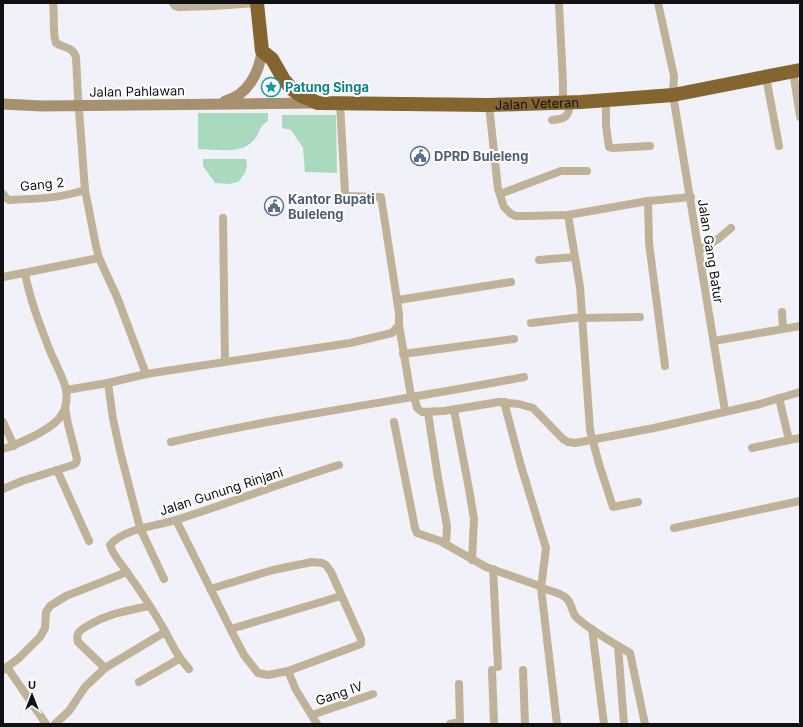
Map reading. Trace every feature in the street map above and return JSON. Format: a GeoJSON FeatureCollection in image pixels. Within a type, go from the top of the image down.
{"type":"FeatureCollection","features":[{"type":"Feature","properties":{"kind":"highway"},"geometry":{"type":"LineString","coordinates":[[257,3],[262,51],[272,59],[284,80],[293,90],[300,96],[318,103]]}},
{"type":"Feature","properties":{"kind":"highway","name":"Jalan Veteran"},"geometry":{"type":"LineString","coordinates":[[318,103],[489,105],[567,103],[674,95],[797,70]]}},
{"type":"Feature","properties":{"kind":"main road"},"geometry":{"type":"LineString","coordinates":[[215,104],[237,97],[246,89],[260,63],[262,51]]}},
{"type":"Feature","properties":{"kind":"main road","name":"Jalan Pahlawan"},"geometry":{"type":"LineString","coordinates":[[3,104],[79,106],[272,103]]}},
{"type":"Feature","properties":{"kind":"main road","name":"Jalan Veteran"},"geometry":{"type":"LineString","coordinates":[[272,103],[318,103]]}},
{"type":"Feature","properties":{"kind":"street"},"geometry":{"type":"LineString","coordinates":[[53,3],[55,12],[54,37],[56,43],[72,50],[76,57],[86,190],[99,258],[117,297],[146,374]]}},
{"type":"Feature","properties":{"kind":"street"},"geometry":{"type":"LineString","coordinates":[[173,3],[178,7],[257,3]]}},
{"type":"Feature","properties":{"kind":"street","name":"Jalan Gang Batur"},"geometry":{"type":"LineString","coordinates":[[658,3],[674,76],[674,95],[725,411]]}},
{"type":"Feature","properties":{"kind":"street"},"geometry":{"type":"LineString","coordinates":[[552,120],[561,119],[567,116],[570,110],[567,103],[559,4]]}},
{"type":"Feature","properties":{"kind":"street"},"geometry":{"type":"LineString","coordinates":[[797,70],[800,117]]}},
{"type":"Feature","properties":{"kind":"street"},"geometry":{"type":"LineString","coordinates":[[766,77],[779,146]]}},
{"type":"Feature","properties":{"kind":"street"},"geometry":{"type":"LineString","coordinates":[[606,100],[606,126],[609,147],[650,146]]}},
{"type":"Feature","properties":{"kind":"street"},"geometry":{"type":"LineString","coordinates":[[340,103],[345,193],[348,196],[381,197],[398,300],[399,325],[403,354],[412,396],[417,408],[422,412],[454,410],[504,402],[531,407],[563,439],[568,442],[575,443],[654,428],[760,404],[800,392]]}},
{"type":"Feature","properties":{"kind":"street"},"geometry":{"type":"LineString","coordinates":[[489,105],[495,164],[500,194],[504,208],[511,214],[516,216],[568,215],[648,201],[691,197]]}},
{"type":"Feature","properties":{"kind":"street"},"geometry":{"type":"LineString","coordinates":[[500,194],[561,172],[587,171]]}},
{"type":"Feature","properties":{"kind":"street","name":"Gang 2"},"geometry":{"type":"LineString","coordinates":[[3,194],[9,200],[39,198],[77,193],[86,190]]}},
{"type":"Feature","properties":{"kind":"street"},"geometry":{"type":"LineString","coordinates":[[648,201],[649,243],[665,366]]}},
{"type":"Feature","properties":{"kind":"street"},"geometry":{"type":"LineString","coordinates":[[568,215],[580,288],[592,440],[613,508],[638,502]]}},
{"type":"Feature","properties":{"kind":"street"},"geometry":{"type":"LineString","coordinates":[[223,218],[226,362]]}},
{"type":"Feature","properties":{"kind":"street"},"geometry":{"type":"LineString","coordinates":[[700,250],[718,239],[731,228]]}},
{"type":"Feature","properties":{"kind":"street"},"geometry":{"type":"LineString","coordinates":[[539,260],[575,257]]}},
{"type":"Feature","properties":{"kind":"street"},"geometry":{"type":"LineString","coordinates":[[3,277],[99,258]]}},
{"type":"Feature","properties":{"kind":"street"},"geometry":{"type":"LineString","coordinates":[[3,489],[22,481],[73,465],[76,463],[77,459],[65,408],[66,390],[29,293],[25,273]]}},
{"type":"Feature","properties":{"kind":"street"},"geometry":{"type":"LineString","coordinates":[[398,300],[511,282]]}},
{"type":"Feature","properties":{"kind":"street"},"geometry":{"type":"LineString","coordinates":[[782,312],[783,328]]}},
{"type":"Feature","properties":{"kind":"street"},"geometry":{"type":"LineString","coordinates":[[531,323],[582,318],[640,317]]}},
{"type":"Feature","properties":{"kind":"street"},"geometry":{"type":"LineString","coordinates":[[66,390],[108,383],[146,374],[350,343],[389,334],[396,330],[399,325]]}},
{"type":"Feature","properties":{"kind":"street"},"geometry":{"type":"LineString","coordinates":[[714,341],[800,326]]}},
{"type":"Feature","properties":{"kind":"street"},"geometry":{"type":"LineString","coordinates":[[403,354],[514,338]]}},
{"type":"Feature","properties":{"kind":"street"},"geometry":{"type":"LineString","coordinates":[[171,442],[248,425],[524,377]]}},
{"type":"Feature","properties":{"kind":"street"},"geometry":{"type":"LineString","coordinates":[[108,383],[113,419],[140,528],[164,579]]}},
{"type":"Feature","properties":{"kind":"street"},"geometry":{"type":"LineString","coordinates":[[779,398],[789,440]]}},
{"type":"Feature","properties":{"kind":"street"},"geometry":{"type":"LineString","coordinates":[[504,402],[521,466],[546,548],[541,588],[557,724]]}},
{"type":"Feature","properties":{"kind":"street"},"geometry":{"type":"LineString","coordinates":[[3,449],[14,446],[54,424],[59,419],[65,408]]}},
{"type":"Feature","properties":{"kind":"street"},"geometry":{"type":"LineString","coordinates":[[454,410],[474,519],[472,560]]}},
{"type":"Feature","properties":{"kind":"street"},"geometry":{"type":"LineString","coordinates":[[428,412],[447,526],[446,544]]}},
{"type":"Feature","properties":{"kind":"street"},"geometry":{"type":"LineString","coordinates":[[3,422],[14,446]]}},
{"type":"Feature","properties":{"kind":"street"},"geometry":{"type":"LineString","coordinates":[[394,422],[416,531],[419,535],[446,544],[472,560],[493,569],[565,597],[572,604],[576,617],[630,653],[645,724]]}},
{"type":"Feature","properties":{"kind":"street"},"geometry":{"type":"LineString","coordinates":[[752,448],[800,438]]}},
{"type":"Feature","properties":{"kind":"street","name":"Jalan Gunung Rinjani"},"geometry":{"type":"LineString","coordinates":[[127,572],[111,548],[110,545],[116,539],[140,528],[176,520],[339,465]]}},
{"type":"Feature","properties":{"kind":"street"},"geometry":{"type":"LineString","coordinates":[[57,470],[89,541]]}},
{"type":"Feature","properties":{"kind":"street"},"geometry":{"type":"LineString","coordinates":[[674,528],[800,501]]}},
{"type":"Feature","properties":{"kind":"street"},"geometry":{"type":"LineString","coordinates":[[176,520],[210,589],[244,655],[258,673],[268,675],[288,671],[361,644],[326,564],[316,562],[273,570],[210,589]]}},
{"type":"Feature","properties":{"kind":"street"},"geometry":{"type":"LineString","coordinates":[[493,569],[495,669],[494,724]]}},
{"type":"Feature","properties":{"kind":"street"},"geometry":{"type":"LineString","coordinates":[[46,724],[5,669],[40,637],[45,628],[46,612],[50,606],[66,596],[127,572],[166,632],[180,659],[190,669]]}},
{"type":"Feature","properties":{"kind":"street"},"geometry":{"type":"LineString","coordinates":[[231,629],[341,596]]}},
{"type":"Feature","properties":{"kind":"street"},"geometry":{"type":"LineString","coordinates":[[105,668],[78,642],[77,638],[79,632],[101,617],[149,606]]}},
{"type":"Feature","properties":{"kind":"street"},"geometry":{"type":"LineString","coordinates":[[592,629],[604,724]]}},
{"type":"Feature","properties":{"kind":"street"},"geometry":{"type":"LineString","coordinates":[[55,724],[69,711],[86,687],[105,668],[166,632]]}},
{"type":"Feature","properties":{"kind":"street"},"geometry":{"type":"LineString","coordinates":[[618,646],[624,724]]}},
{"type":"Feature","properties":{"kind":"street"},"geometry":{"type":"LineString","coordinates":[[139,682],[180,659]]}},
{"type":"Feature","properties":{"kind":"street"},"geometry":{"type":"LineString","coordinates":[[523,670],[525,724]]}},
{"type":"Feature","properties":{"kind":"street"},"geometry":{"type":"LineString","coordinates":[[288,671],[296,690],[317,724]]}},
{"type":"Feature","properties":{"kind":"street"},"geometry":{"type":"LineString","coordinates":[[450,724],[460,723],[459,684]]}},
{"type":"Feature","properties":{"kind":"street","name":"Gang IV"},"geometry":{"type":"LineString","coordinates":[[312,715],[373,694]]}},
{"type":"Feature","properties":{"kind":"green space"},"geometry":{"type":"Polygon","coordinates":[[[198,113],[268,113],[268,121],[262,126],[253,141],[241,148],[235,150],[198,149],[198,113]]]}},
{"type":"Feature","properties":{"kind":"green space"},"geometry":{"type":"Polygon","coordinates":[[[282,115],[336,115],[337,173],[305,172],[303,148],[291,130],[282,128],[282,115]]]}},
{"type":"Feature","properties":{"kind":"green space"},"geometry":{"type":"Polygon","coordinates":[[[203,159],[246,159],[247,166],[244,174],[238,182],[229,184],[215,183],[203,166],[203,159]]]}},
{"type":"Feature","properties":{"kind":"place","name":"Patung Singa"},"geometry":{"type":"Point","coordinates":[271,87]}},
{"type":"Feature","properties":{"kind":"place","name":"DPRD Buleleng"},"geometry":{"type":"Point","coordinates":[420,156]}},
{"type":"Feature","properties":{"kind":"place","name":"Kantor Bupati Buleleng"},"geometry":{"type":"Point","coordinates":[274,206]}}]}
